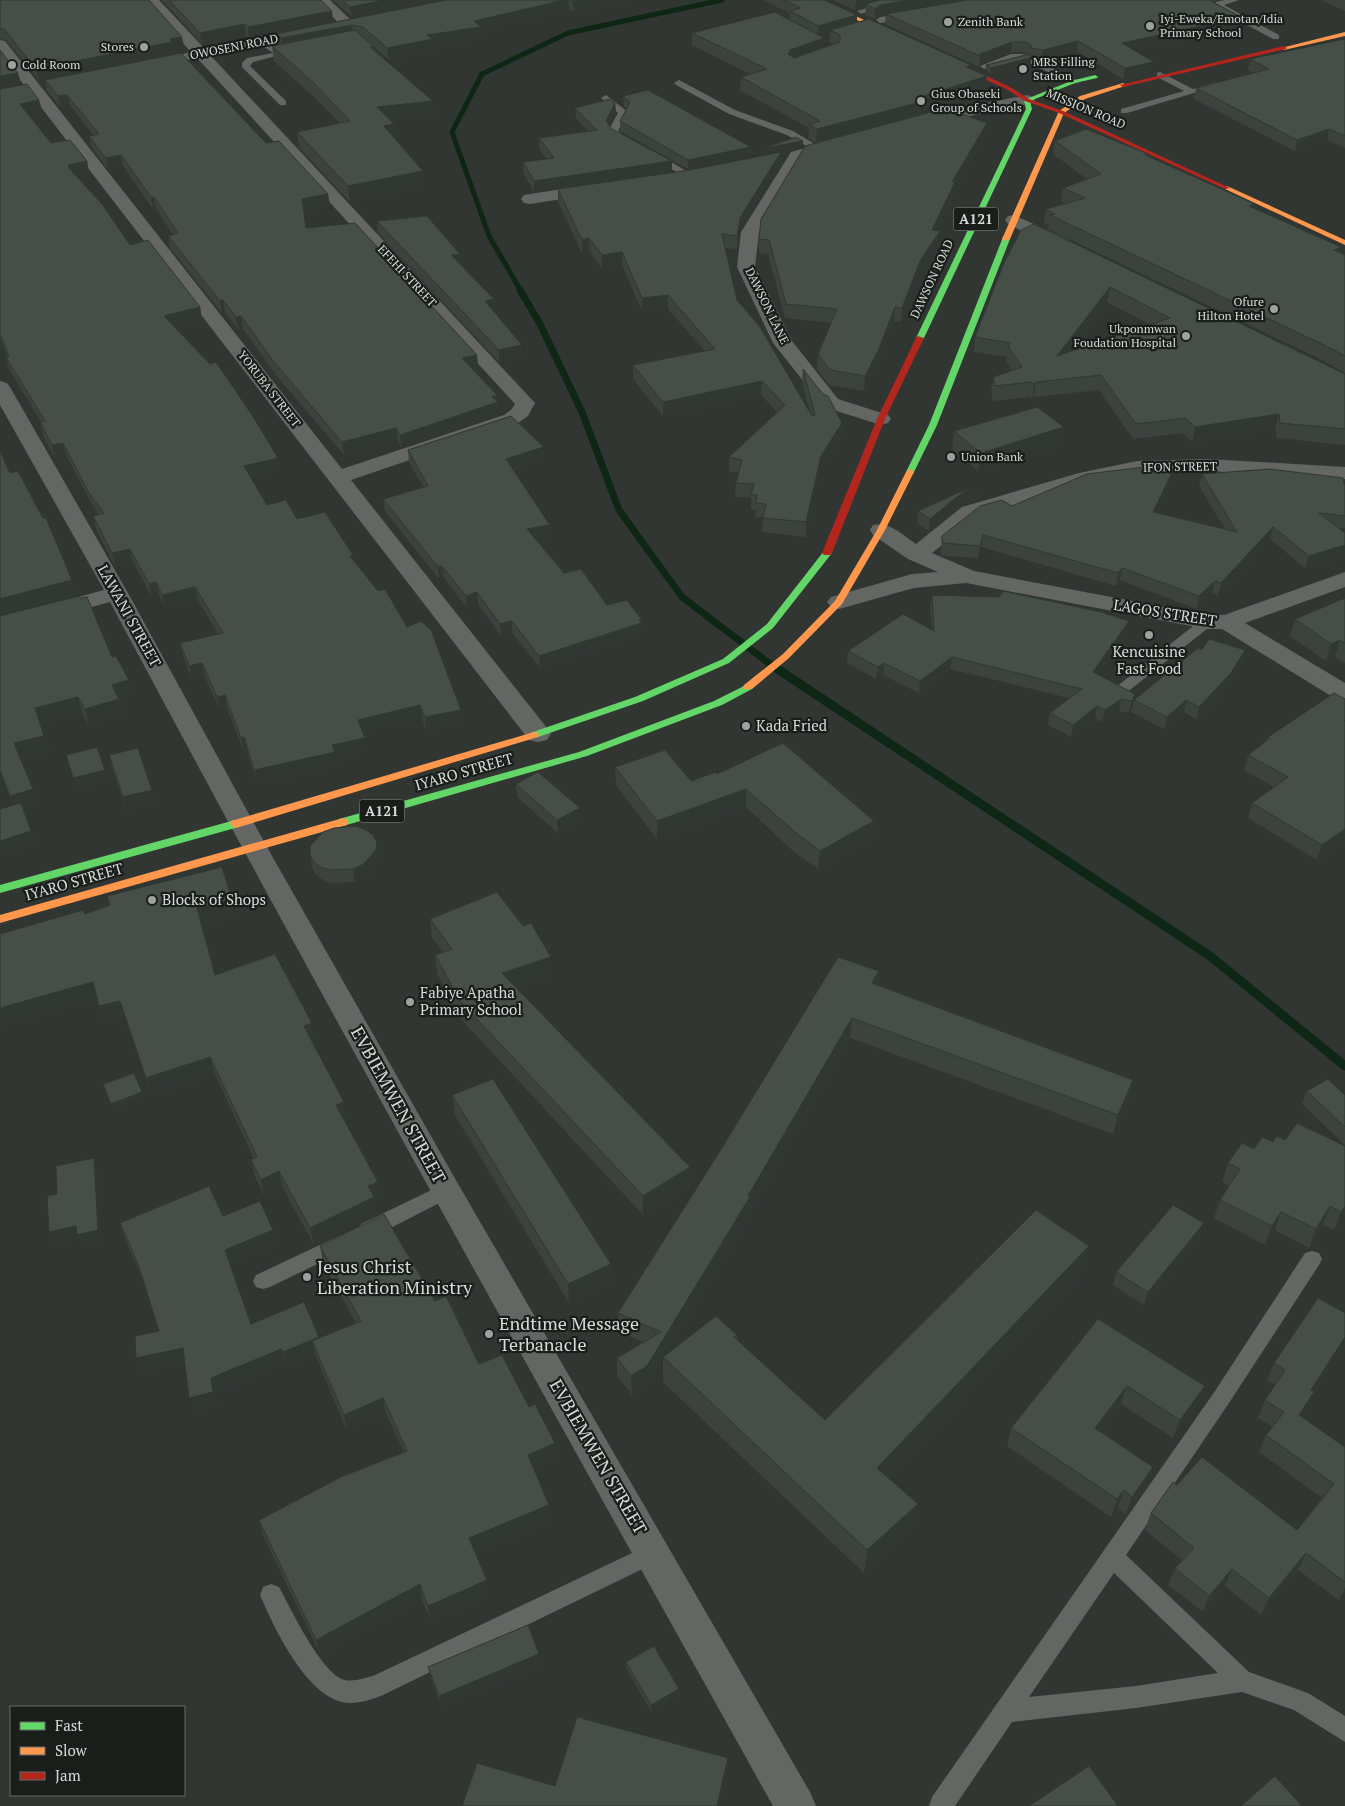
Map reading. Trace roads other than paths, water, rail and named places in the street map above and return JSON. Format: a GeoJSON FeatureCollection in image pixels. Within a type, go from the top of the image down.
{"type":"FeatureCollection","features":[{"type":"Feature","properties":{"kind":"main road"},"geometry":{"type":"LineString","coordinates":[[816,0],[877,23],[904,30]]}},
{"type":"Feature","properties":{"kind":"main road"},"geometry":{"type":"LineString","coordinates":[[837,0],[860,11],[909,42]]}},
{"type":"Feature","properties":{"kind":"main road"},"geometry":{"type":"LineString","coordinates":[[1319,28],[1345,22]]}},
{"type":"Feature","properties":{"kind":"main road"},"geometry":{"type":"LineString","coordinates":[[1065,108],[1093,92],[1160,75],[1345,34]]}},
{"type":"Feature","properties":{"kind":"main road"},"geometry":{"type":"LineString","coordinates":[[1257,41],[1280,36]]}},
{"type":"Feature","properties":{"kind":"main road","name":"MISSION ROAD"},"geometry":{"type":"LineString","coordinates":[[1198,161],[1065,108],[1027,100],[946,54],[984,66],[1044,93],[1065,108],[1345,243]]}},
{"type":"Feature","properties":{"kind":"main road"},"geometry":{"type":"LineString","coordinates":[[1027,100],[1076,82],[1104,75]]}},
{"type":"Feature","properties":{"kind":"main road","name":"DAWSON ROAD"},"geometry":{"type":"LineString","coordinates":[[726,661],[770,626],[826,555],[880,419],[1029,109],[1027,100]]}},
{"type":"Feature","properties":{"kind":"main road","name":"A121"},"geometry":{"type":"LineString","coordinates":[[839,602],[881,530],[933,424],[1014,220],[1065,108]]}},
{"type":"Feature","properties":{"kind":"main road"},"geometry":{"type":"LineString","coordinates":[[1267,194],[1345,230]]}},
{"type":"Feature","properties":{"kind":"main road","name":"IYARO STREET"},"geometry":{"type":"LineString","coordinates":[[0,889],[247,834],[583,754],[718,703],[756,682],[786,656],[839,602]]}},
{"type":"Feature","properties":{"kind":"main road","name":"IYARO STREET"},"geometry":{"type":"LineString","coordinates":[[0,919],[639,699],[726,661]]}},
{"type":"Feature","properties":{"kind":"street","name":"EFEHI STREET"},"geometry":{"type":"LineString","coordinates":[[151,0],[525,403],[521,412],[511,419],[338,478]]}},
{"type":"Feature","properties":{"kind":"street"},"geometry":{"type":"LineString","coordinates":[[322,0],[348,24]]}},
{"type":"Feature","properties":{"kind":"street","name":"OWOSENI ROAD"},"geometry":{"type":"LineString","coordinates":[[174,59],[367,20]]}},
{"type":"Feature","properties":{"kind":"street","name":"YORUBA STREET"},"geometry":{"type":"LineString","coordinates":[[0,44],[538,734]]}},
{"type":"Feature","properties":{"kind":"street"},"geometry":{"type":"LineString","coordinates":[[904,126],[942,116],[1027,100]]}},
{"type":"Feature","properties":{"kind":"street"},"geometry":{"type":"LineString","coordinates":[[777,159],[856,139]]}},
{"type":"Feature","properties":{"kind":"street","name":"DAWSON LANE"},"geometry":{"type":"LineString","coordinates":[[797,155],[750,232],[746,267],[783,343],[831,403],[880,419]]}},
{"type":"Feature","properties":{"kind":"street"},"geometry":{"type":"LineString","coordinates":[[662,180],[710,172]]}},
{"type":"Feature","properties":{"kind":"street"},"geometry":{"type":"LineString","coordinates":[[530,199],[615,187]]}},
{"type":"Feature","properties":{"kind":"street"},"geometry":{"type":"LineString","coordinates":[[1014,220],[1074,249]]}},
{"type":"Feature","properties":{"kind":"street","name":"LAWANI STREET"},"geometry":{"type":"LineString","coordinates":[[0,387],[117,593],[247,834]]}},
{"type":"Feature","properties":{"kind":"street","name":"IFON STREET"},"geometry":{"type":"LineString","coordinates":[[916,554],[970,512],[1086,477],[1138,467],[1208,466],[1345,473]]}},
{"type":"Feature","properties":{"kind":"street"},"geometry":{"type":"LineString","coordinates":[[881,530],[916,554],[968,577]]}},
{"type":"Feature","properties":{"kind":"street"},"geometry":{"type":"LineString","coordinates":[[839,602],[912,581],[968,577]]}},
{"type":"Feature","properties":{"kind":"street","name":"LAGOS STREET"},"geometry":{"type":"LineString","coordinates":[[968,577],[1217,622],[1345,694]]}},
{"type":"Feature","properties":{"kind":"street"},"geometry":{"type":"LineString","coordinates":[[1217,622],[1345,579]]}},
{"type":"Feature","properties":{"kind":"street"},"geometry":{"type":"LineString","coordinates":[[0,625],[117,593]]}},
{"type":"Feature","properties":{"kind":"street","name":"EVBIEMWEN STREET"},"geometry":{"type":"LineString","coordinates":[[247,834],[446,1191],[796,1806]]}},
{"type":"Feature","properties":{"kind":"lane"},"geometry":{"type":"LineString","coordinates":[[860,11],[903,0]]}},
{"type":"Feature","properties":{"kind":"lane"},"geometry":{"type":"LineString","coordinates":[[1235,0],[1219,4],[1219,6],[1280,36]]}},
{"type":"Feature","properties":{"kind":"lane"},"geometry":{"type":"LineString","coordinates":[[855,31],[877,23],[920,14]]}},
{"type":"Feature","properties":{"kind":"lane"},"geometry":{"type":"LineString","coordinates":[[262,42],[285,53],[250,60],[246,63],[246,67],[283,103]]}},
{"type":"Feature","properties":{"kind":"lane"},"geometry":{"type":"LineString","coordinates":[[984,66],[1011,57],[1025,58]]}},
{"type":"Feature","properties":{"kind":"lane"},"geometry":{"type":"LineString","coordinates":[[1034,62],[1076,82]]}},
{"type":"Feature","properties":{"kind":"lane"},"geometry":{"type":"LineString","coordinates":[[1160,75],[1190,91]]}},
{"type":"Feature","properties":{"kind":"lane"},"geometry":{"type":"LineString","coordinates":[[1124,111],[1226,82]]}},
{"type":"Feature","properties":{"kind":"lane"},"geometry":{"type":"LineString","coordinates":[[679,83],[732,112],[790,133],[818,150]]}},
{"type":"Feature","properties":{"kind":"lane"},"geometry":{"type":"LineString","coordinates":[[606,98],[623,112],[613,130],[617,136],[690,176]]}},
{"type":"Feature","properties":{"kind":"lane"},"geometry":{"type":"LineString","coordinates":[[1121,690],[1217,622]]}},
{"type":"Feature","properties":{"kind":"lane"},"geometry":{"type":"LineString","coordinates":[[263,1281],[446,1191]]}},
{"type":"Feature","properties":{"kind":"lane"},"geometry":{"type":"LineString","coordinates":[[941,1806],[1113,1558],[1312,1259]]}},
{"type":"Feature","properties":{"kind":"lane"},"geometry":{"type":"LineString","coordinates":[[271,1595],[320,1677],[337,1689],[354,1692],[375,1687],[653,1553]]}},
{"type":"Feature","properties":{"kind":"lane"},"geometry":{"type":"LineString","coordinates":[[1113,1558],[1242,1681],[1300,1701],[1345,1730]]}},
{"type":"Feature","properties":{"kind":"lane"},"geometry":{"type":"LineString","coordinates":[[1008,1711],[1136,1697],[1242,1681]]}},
{"type":"Feature","properties":{"kind":"waterway"},"geometry":{"type":"LineString","coordinates":[[521,291],[489,236],[452,132],[482,74],[568,33],[722,0]]}},
{"type":"Feature","properties":{"kind":"waterway"},"geometry":{"type":"LineString","coordinates":[[520,290],[540,324],[582,412],[619,510],[682,597],[778,670]]}},
{"type":"Feature","properties":{"kind":"waterway"},"geometry":{"type":"LineString","coordinates":[[776,668],[1210,956],[1345,1066]]}},
{"type":"Feature","properties":{"kind":"place","name":"Zenith Bank"},"geometry":{"type":"Point","coordinates":[948,22]}},
{"type":"Feature","properties":{"kind":"place","name":"Iyi-Eweka/Emotan/Idia Primary School"},"geometry":{"type":"Point","coordinates":[1150,26]}},
{"type":"Feature","properties":{"kind":"place","name":"Stores"},"geometry":{"type":"Point","coordinates":[144,47]}},
{"type":"Feature","properties":{"kind":"place","name":"Cold Room"},"geometry":{"type":"Point","coordinates":[12,65]}},
{"type":"Feature","properties":{"kind":"place","name":"MRS Filling Station"},"geometry":{"type":"Point","coordinates":[1023,69]}},
{"type":"Feature","properties":{"kind":"place","name":"Gius Obaseki Group of Schools"},"geometry":{"type":"Point","coordinates":[921,101]}},
{"type":"Feature","properties":{"kind":"place","name":"Ofure Hilton Hotel"},"geometry":{"type":"Point","coordinates":[1274,309]}},
{"type":"Feature","properties":{"kind":"place","name":"Ukponmwan Foudation Hospital"},"geometry":{"type":"Point","coordinates":[1186,336]}},
{"type":"Feature","properties":{"kind":"place","name":"Union Bank"},"geometry":{"type":"Point","coordinates":[951,457]}},
{"type":"Feature","properties":{"kind":"place","name":"Kencuisine Fast Food"},"geometry":{"type":"Point","coordinates":[1149,635]}},
{"type":"Feature","properties":{"kind":"place","name":"Kada Fried"},"geometry":{"type":"Point","coordinates":[746,726]}},
{"type":"Feature","properties":{"kind":"place","name":"Blocks of Shops"},"geometry":{"type":"Point","coordinates":[152,900]}},
{"type":"Feature","properties":{"kind":"place","name":"Fabiye Apatha Primary School"},"geometry":{"type":"Point","coordinates":[410,1002]}},
{"type":"Feature","properties":{"kind":"place","name":"Jesus Christ Liberation Ministry"},"geometry":{"type":"Point","coordinates":[307,1277]}},
{"type":"Feature","properties":{"kind":"place","name":"Endtime Message Terbanacle"},"geometry":{"type":"Point","coordinates":[489,1334]}}]}
